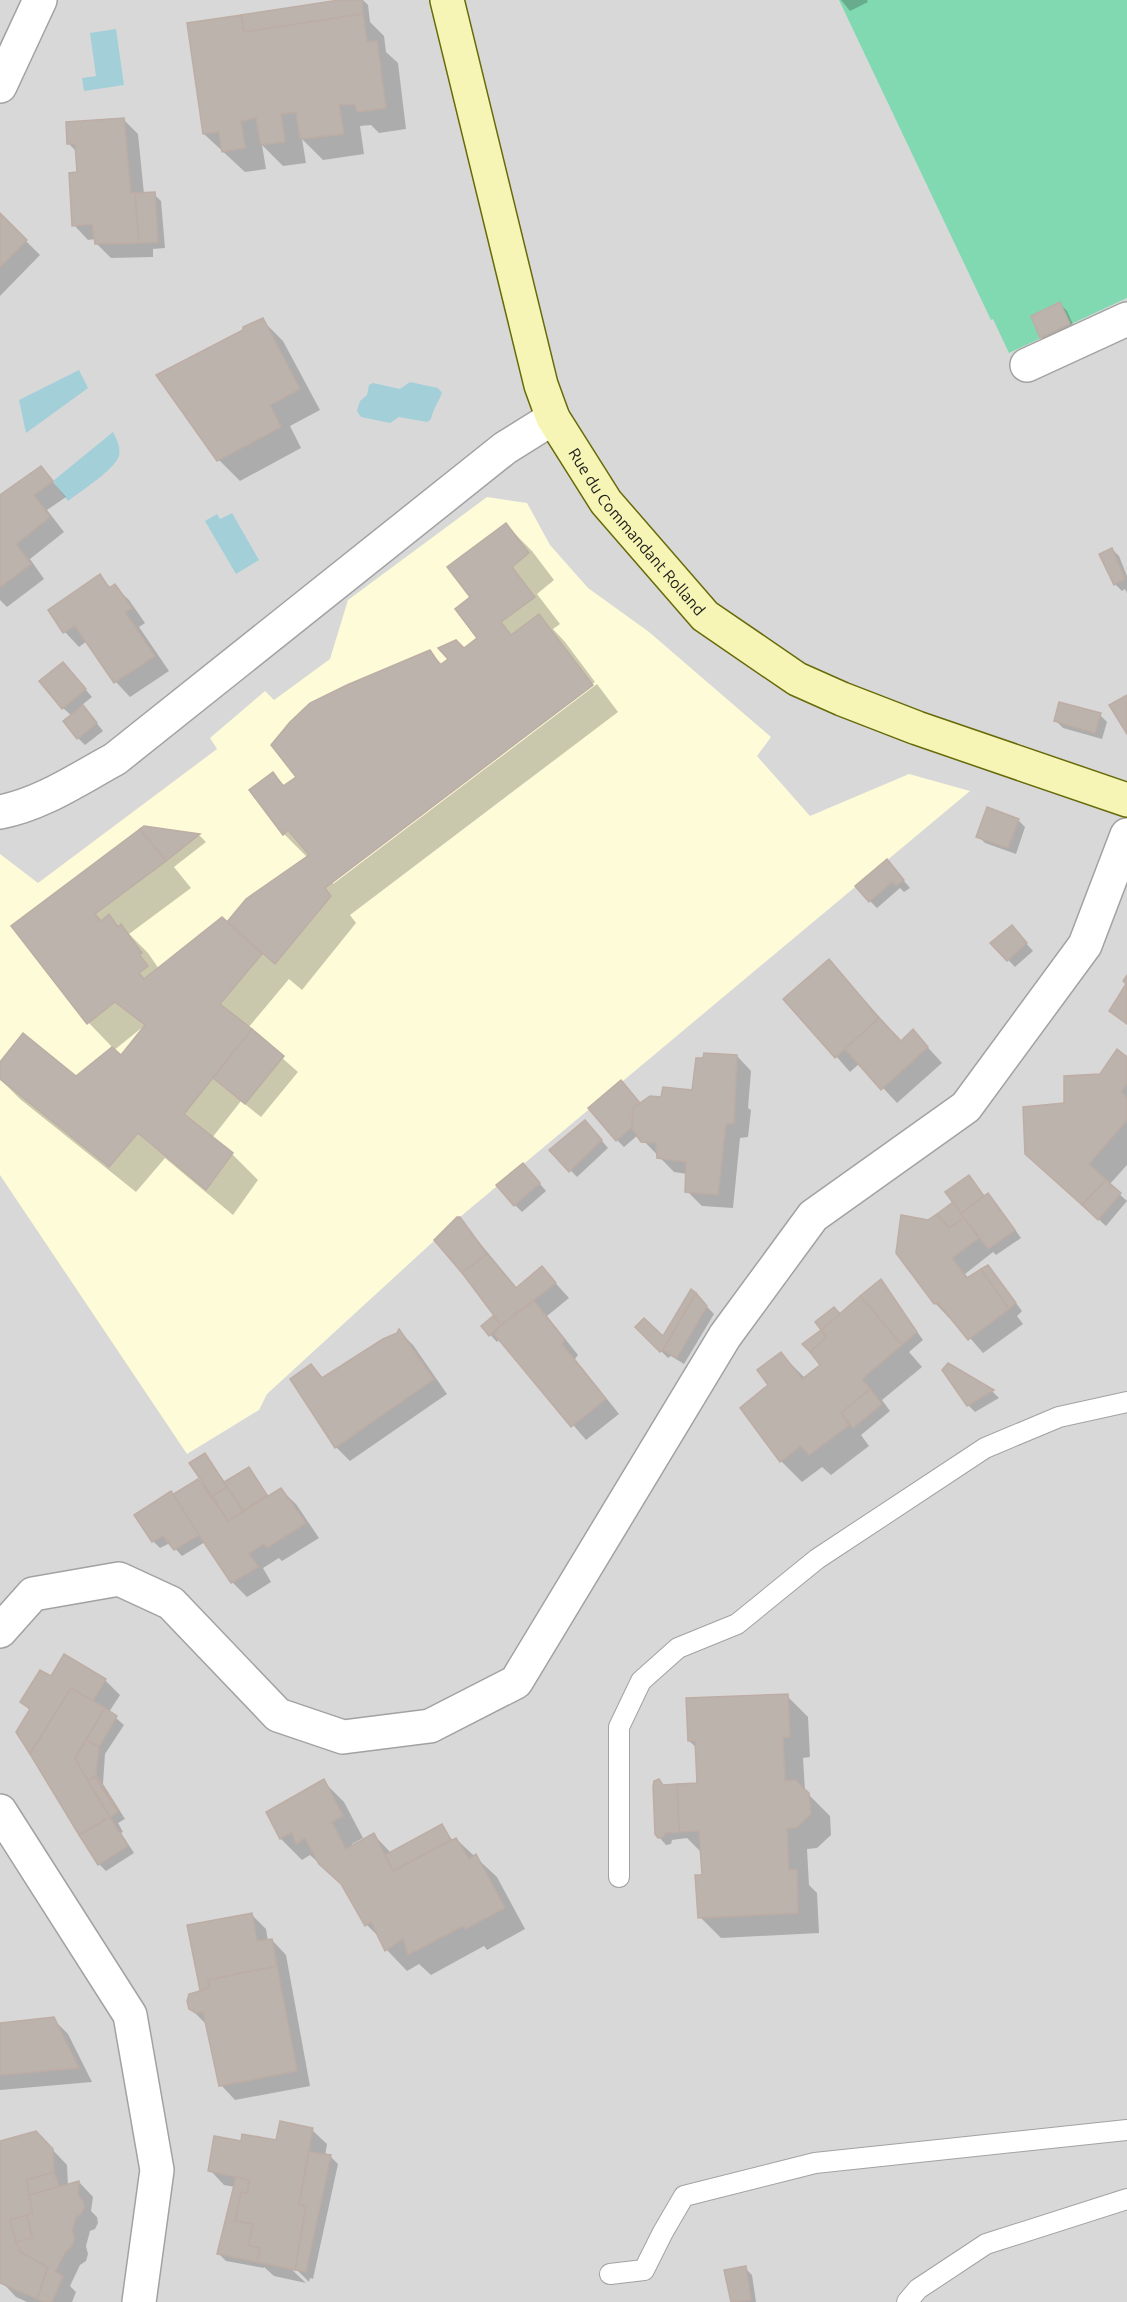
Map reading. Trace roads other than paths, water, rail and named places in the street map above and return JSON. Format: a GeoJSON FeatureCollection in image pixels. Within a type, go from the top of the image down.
{"type":"FeatureCollection","features":[{"type":"Feature","properties":{"kind":"street"},"geometry":{"type":"LineString","coordinates":[[0,86],[40,0]]}},
{"type":"Feature","properties":{"kind":"street","name":"Rue du Commandant Rolland"},"geometry":{"type":"LineString","coordinates":[[447,0],[536,368],[553,418],[606,502],[705,616],[797,679],[917,728],[1127,800]]}},
{"type":"Feature","properties":{"kind":"street"},"geometry":{"type":"LineString","coordinates":[[1027,365],[1127,319]]}},
{"type":"Feature","properties":{"kind":"street"},"geometry":{"type":"LineString","coordinates":[[0,812],[21,808],[52,794],[115,759],[505,448],[553,418]]}},
{"type":"Feature","properties":{"kind":"street"},"geometry":{"type":"LineString","coordinates":[[0,1631],[33,1594],[119,1579],[171,1603],[278,1715],[343,1737],[430,1726],[516,1682],[725,1336],[813,1216],[966,1107],[1085,945],[1127,835]]}},
{"type":"Feature","properties":{"kind":"street"},"geometry":{"type":"LineString","coordinates":[[0,1810],[129,2015],[157,2170],[139,2302]]}},
{"type":"Feature","properties":{"kind":"lane"},"geometry":{"type":"LineString","coordinates":[[619,1877],[619,1727],[641,1681],[678,1648],[737,1624],[817,1559],[985,1448],[1059,1417],[1127,1402]]}},
{"type":"Feature","properties":{"kind":"lane"},"geometry":{"type":"LineString","coordinates":[[610,2274],[644,2270],[684,2196],[815,2163],[1127,2130]]}},
{"type":"Feature","properties":{"kind":"lane"},"geometry":{"type":"LineString","coordinates":[[907,2302],[918,2289],[986,2244],[1127,2199]]}},
{"type":"Feature","properties":{"kind":"water"},"geometry":{"type":"Polygon","coordinates":[[[116,29],[124,85],[84,91],[82,78],[96,76],[90,33],[116,29]]]}},
{"type":"Feature","properties":{"kind":"water"},"geometry":{"type":"Polygon","coordinates":[[[79,370],[88,388],[26,433],[19,400],[79,370]]]}},
{"type":"Feature","properties":{"kind":"water"},"geometry":{"type":"Polygon","coordinates":[[[410,382],[438,388],[442,393],[431,419],[427,422],[399,417],[390,423],[361,417],[357,411],[360,401],[367,395],[369,385],[373,383],[400,389],[410,382]]]}},
{"type":"Feature","properties":{"kind":"water"},"geometry":{"type":"Polygon","coordinates":[[[113,432],[119,450],[116,462],[68,501],[53,481],[113,432]]]}},
{"type":"Feature","properties":{"kind":"water"},"geometry":{"type":"Polygon","coordinates":[[[232,513],[259,560],[236,574],[205,521],[217,514],[220,519],[232,513]]]}}]}
